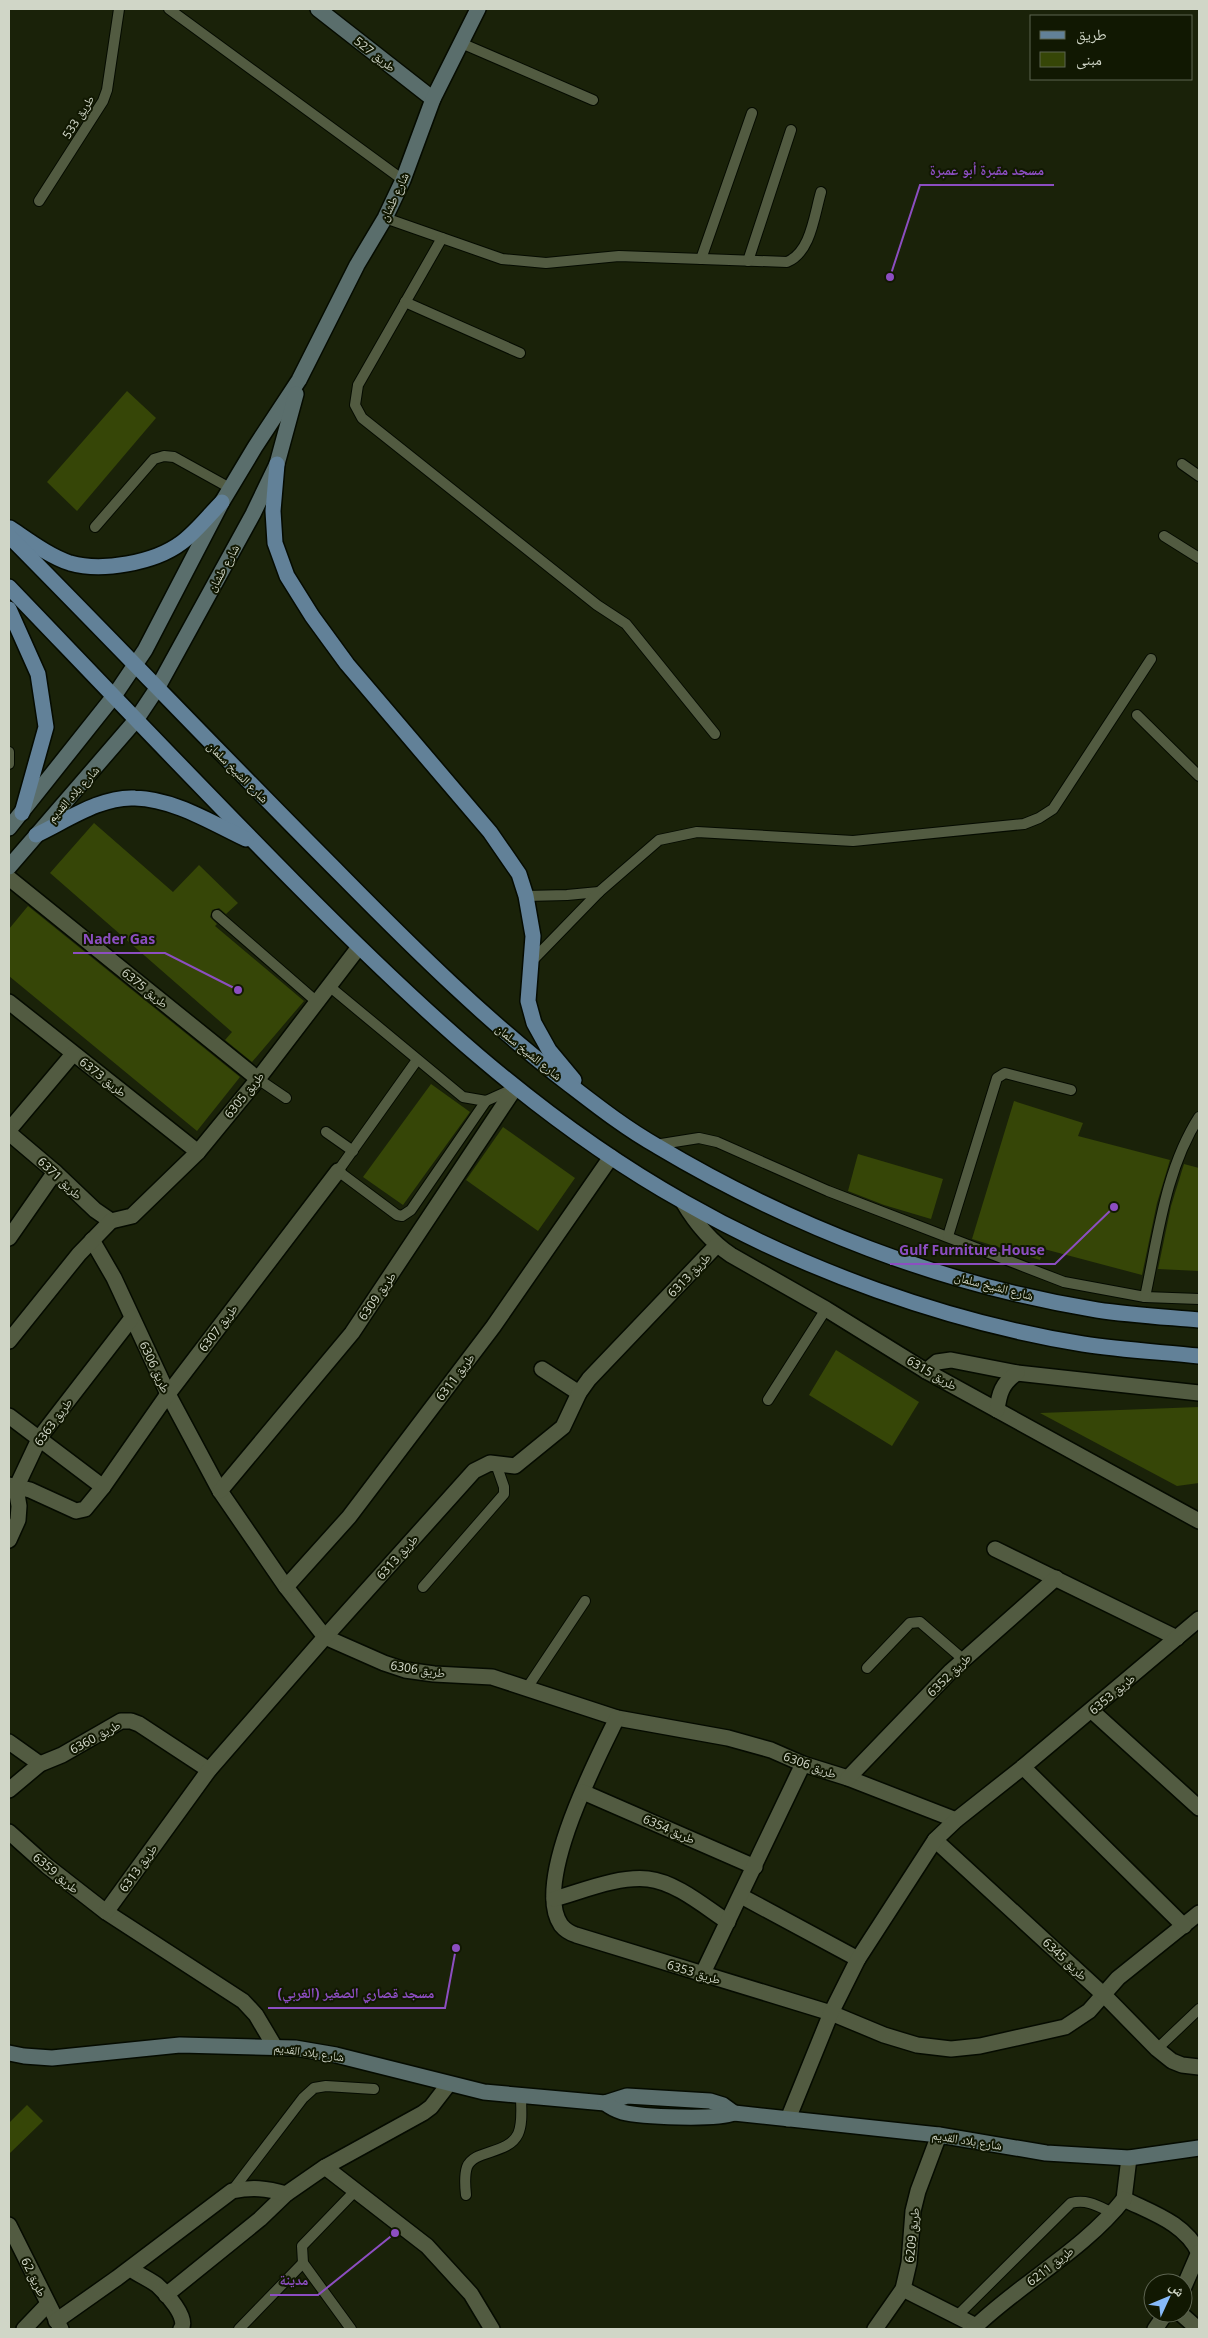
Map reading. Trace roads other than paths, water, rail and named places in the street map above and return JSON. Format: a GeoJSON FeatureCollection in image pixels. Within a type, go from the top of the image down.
{"type":"FeatureCollection","features":[{"type":"Feature","properties":{"kind":"main road"},"geometry":{"type":"LineString","coordinates":[[277,464],[273,511],[275,543],[287,576],[312,616],[347,664],[490,832],[519,874],[526,896],[533,936],[528,1001],[534,1023],[549,1050],[593,1103]]}},
{"type":"Feature","properties":{"kind":"main road"},"geometry":{"type":"LineString","coordinates":[[9,528],[40,548],[70,563],[110,566],[141,562],[181,543],[222,502]]}},
{"type":"Feature","properties":{"kind":"main road","name":"شارع الشيخ سلمان"},"geometry":{"type":"LineString","coordinates":[[9,536],[158,687],[259,793],[471,1002],[520,1047],[593,1103],[654,1145],[768,1206],[838,1237],[906,1261],[987,1286],[1097,1310],[1199,1320]]}},
{"type":"Feature","properties":{"kind":"main road"},"geometry":{"type":"LineString","coordinates":[[9,587],[256,844],[359,948],[436,1020],[515,1088],[611,1157],[683,1202],[754,1238],[819,1267],[890,1294],[980,1322],[1083,1344],[1199,1356]]}},
{"type":"Feature","properties":{"kind":"main road"},"geometry":{"type":"LineString","coordinates":[[9,609],[38,674],[46,727],[22,813]]}},
{"type":"Feature","properties":{"kind":"main road"},"geometry":{"type":"LineString","coordinates":[[36,835],[86,810],[112,801],[135,797],[175,806],[256,844]]}},
{"type":"Feature","properties":{"kind":"street","name":"طريق 527"},"geometry":{"type":"LineString","coordinates":[[318,9],[433,99]]}},
{"type":"Feature","properties":{"kind":"street","name":"شارع طشان"},"geometry":{"type":"LineString","coordinates":[[114,696],[136,665],[230,488],[299,380],[357,265],[385,218],[403,180],[433,99],[478,9]]}},
{"type":"Feature","properties":{"kind":"street","name":"شارع طشان"},"geometry":{"type":"LineString","coordinates":[[136,720],[158,687],[253,514],[277,464],[299,380]]}},
{"type":"Feature","properties":{"kind":"street"},"geometry":{"type":"LineString","coordinates":[[9,828],[114,696]]}},
{"type":"Feature","properties":{"kind":"street","name":"شارع بلاد القديم"},"geometry":{"type":"LineString","coordinates":[[9,867],[136,720]]}},
{"type":"Feature","properties":{"kind":"street","name":"طريق 6375"},"geometry":{"type":"LineString","coordinates":[[9,878],[258,1079]]}},
{"type":"Feature","properties":{"kind":"street","name":"طريق 6305"},"geometry":{"type":"LineString","coordinates":[[111,1221],[132,1216],[198,1152],[258,1079],[359,948]]}},
{"type":"Feature","properties":{"kind":"street","name":"طريق 6373"},"geometry":{"type":"LineString","coordinates":[[9,1002],[198,1152]]}},
{"type":"Feature","properties":{"kind":"street","name":"طريق 6371"},"geometry":{"type":"LineString","coordinates":[[73,1054],[9,1131],[56,1172],[95,1210],[111,1221]]}},
{"type":"Feature","properties":{"kind":"street","name":"طريق 6309"},"geometry":{"type":"LineString","coordinates":[[220,1491],[352,1333],[515,1088]]}},
{"type":"Feature","properties":{"kind":"street","name":"طريق 6311"},"geometry":{"type":"LineString","coordinates":[[286,1587],[350,1518],[493,1327],[611,1157]]}},
{"type":"Feature","properties":{"kind":"street"},"geometry":{"type":"LineString","coordinates":[[9,1238],[56,1172]]}},
{"type":"Feature","properties":{"kind":"street","name":"طريق 6307"},"geometry":{"type":"LineString","coordinates":[[12,1486],[30,1490],[76,1511],[85,1509],[103,1488],[168,1394],[338,1172]]}},
{"type":"Feature","properties":{"kind":"street","name":"طريق 6315"},"geometry":{"type":"LineString","coordinates":[[683,1202],[696,1222],[716,1246],[826,1309],[926,1371],[1198,1516]]}},
{"type":"Feature","properties":{"kind":"street"},"geometry":{"type":"LineString","coordinates":[[10,1336],[92,1240],[111,1221]]}},
{"type":"Feature","properties":{"kind":"street","name":"طريق 6306"},"geometry":{"type":"LineString","coordinates":[[92,1240],[114,1278],[168,1394],[220,1491],[286,1587],[325,1636],[384,1663],[405,1670],[434,1674],[492,1676],[616,1718],[728,1738],[771,1750],[956,1820]]}},
{"type":"Feature","properties":{"kind":"street","name":"طريق 6313"},"geometry":{"type":"LineString","coordinates":[[106,1912],[209,1770],[325,1636],[474,1471],[484,1465],[496,1464],[511,1467],[519,1464],[564,1427],[579,1394],[589,1379],[716,1246]]}},
{"type":"Feature","properties":{"kind":"street","name":"طريق 6363"},"geometry":{"type":"LineString","coordinates":[[12,1486],[40,1438],[132,1318]]}},
{"type":"Feature","properties":{"kind":"street"},"geometry":{"type":"LineString","coordinates":[[926,1371],[937,1362],[951,1360],[1017,1373],[1199,1393]]}},
{"type":"Feature","properties":{"kind":"street"},"geometry":{"type":"LineString","coordinates":[[542,1369],[579,1394]]}},
{"type":"Feature","properties":{"kind":"street"},"geometry":{"type":"LineString","coordinates":[[997,1410],[1004,1384],[1017,1373]]}},
{"type":"Feature","properties":{"kind":"street"},"geometry":{"type":"LineString","coordinates":[[9,1416],[103,1488]]}},
{"type":"Feature","properties":{"kind":"street"},"geometry":{"type":"LineString","coordinates":[[9,1540],[18,1520],[19,1506],[12,1486]]}},
{"type":"Feature","properties":{"kind":"street"},"geometry":{"type":"LineString","coordinates":[[996,1549],[1177,1638]]}},
{"type":"Feature","properties":{"kind":"street","name":"طريق 6352"},"geometry":{"type":"LineString","coordinates":[[848,1778],[964,1660],[1056,1578]]}},
{"type":"Feature","properties":{"kind":"street","name":"طريق 6353"},"geometry":{"type":"LineString","coordinates":[[788,2119],[831,2013],[858,1959],[935,1840],[956,1820],[1023,1768],[1199,1620]]}},
{"type":"Feature","properties":{"kind":"street"},"geometry":{"type":"LineString","coordinates":[[1092,1711],[1199,1808]]}},
{"type":"Feature","properties":{"kind":"street"},"geometry":{"type":"LineString","coordinates":[[616,1718],[583,1792],[562,1847],[555,1881],[554,1899],[634,1879],[649,1880],[679,1891],[728,1922]]}},
{"type":"Feature","properties":{"kind":"street","name":"طريق 6360"},"geometry":{"type":"LineString","coordinates":[[9,1790],[40,1764],[62,1755],[121,1721],[130,1721],[209,1770]]}},
{"type":"Feature","properties":{"kind":"street"},"geometry":{"type":"LineString","coordinates":[[9,1742],[40,1764]]}},
{"type":"Feature","properties":{"kind":"street"},"geometry":{"type":"LineString","coordinates":[[702,1975],[804,1764]]}},
{"type":"Feature","properties":{"kind":"street"},"geometry":{"type":"LineString","coordinates":[[1023,1768],[1184,1926]]}},
{"type":"Feature","properties":{"kind":"street","name":"طريق 6354"},"geometry":{"type":"LineString","coordinates":[[583,1792],[755,1867]]}},
{"type":"Feature","properties":{"kind":"street","name":"طريق 6359"},"geometry":{"type":"LineString","coordinates":[[9,1832],[47,1866],[106,1912],[243,2001],[256,2015],[275,2047]]}},
{"type":"Feature","properties":{"kind":"street","name":"طريق 6345"},"geometry":{"type":"LineString","coordinates":[[935,1840],[1104,1995],[1157,2049],[1177,2063],[1199,2067]]}},
{"type":"Feature","properties":{"kind":"street"},"geometry":{"type":"LineString","coordinates":[[741,1896],[858,1959]]}},
{"type":"Feature","properties":{"kind":"street","name":"طريق 6353"},"geometry":{"type":"LineString","coordinates":[[554,1899],[556,1914],[561,1924],[567,1931],[576,1935],[831,2013]]}},
{"type":"Feature","properties":{"kind":"street"},"geometry":{"type":"LineString","coordinates":[[831,2013],[884,2035],[917,2045],[952,2049],[980,2046],[1065,2027],[1089,2011],[1118,1978],[1199,1913]]}},
{"type":"Feature","properties":{"kind":"street","name":"شارع بلاد القديم"},"geometry":{"type":"LineString","coordinates":[[9,2053],[52,2058],[123,2049],[180,2045],[275,2047],[336,2055],[448,2085],[484,2092],[605,2103],[627,2096],[710,2101],[723,2105],[734,2113],[939,2135],[1046,2153],[1129,2158],[1199,2148]]}},
{"type":"Feature","properties":{"kind":"street"},"geometry":{"type":"LineString","coordinates":[[166,2295],[260,2219],[286,2194],[325,2167],[423,2113],[431,2107],[448,2085]]}},
{"type":"Feature","properties":{"kind":"street","name":"طريق 6209"},"geometry":{"type":"LineString","coordinates":[[875,2329],[904,2289],[909,2263],[916,2198],[939,2135]]}},
{"type":"Feature","properties":{"kind":"street"},"geometry":{"type":"LineString","coordinates":[[1129,2158],[1124,2199],[1183,2230],[1193,2240],[1199,2252],[1190,2273]]}},
{"type":"Feature","properties":{"kind":"street"},"geometry":{"type":"LineString","coordinates":[[325,2167],[427,2246],[470,2294],[492,2329]]}},
{"type":"Feature","properties":{"kind":"street"},"geometry":{"type":"LineString","coordinates":[[58,2325],[232,2191],[248,2187],[265,2188],[286,2194]]}},
{"type":"Feature","properties":{"kind":"street","name":"طريق 6211"},"geometry":{"type":"LineString","coordinates":[[974,2328],[1095,2231],[1124,2199]]}},
{"type":"Feature","properties":{"kind":"street","name":"طريق 62"},"geometry":{"type":"LineString","coordinates":[[9,2224],[58,2325]]}},
{"type":"Feature","properties":{"kind":"street"},"geometry":{"type":"LineString","coordinates":[[130,2269],[156,2284],[166,2295],[184,2317],[184,2326],[181,2329]]}},
{"type":"Feature","properties":{"kind":"street"},"geometry":{"type":"LineString","coordinates":[[904,2289],[974,2328]]}},
{"type":"Feature","properties":{"kind":"street"},"geometry":{"type":"LineString","coordinates":[[24,2329],[47,2305]]}},
{"type":"Feature","properties":{"kind":"lane","name":"طريق 533"},"geometry":{"type":"LineString","coordinates":[[40,201],[103,101],[107,90],[119,9]]}},
{"type":"Feature","properties":{"kind":"lane"},"geometry":{"type":"LineString","coordinates":[[169,9],[403,180]]}},
{"type":"Feature","properties":{"kind":"lane"},"geometry":{"type":"LineString","coordinates":[[461,43],[593,100]]}},
{"type":"Feature","properties":{"kind":"lane"},"geometry":{"type":"LineString","coordinates":[[701,259],[752,113]]}},
{"type":"Feature","properties":{"kind":"lane"},"geometry":{"type":"LineString","coordinates":[[748,261],[791,130]]}},
{"type":"Feature","properties":{"kind":"lane"},"geometry":{"type":"LineString","coordinates":[[385,218],[502,259],[546,262],[619,256],[787,262],[797,258],[804,249],[821,192]]}},
{"type":"Feature","properties":{"kind":"lane"},"geometry":{"type":"LineString","coordinates":[[442,238],[358,385],[355,405],[362,418],[598,605],[626,624],[715,734]]}},
{"type":"Feature","properties":{"kind":"lane"},"geometry":{"type":"LineString","coordinates":[[405,302],[520,353]]}},
{"type":"Feature","properties":{"kind":"lane"},"geometry":{"type":"LineString","coordinates":[[95,528],[154,459],[164,456],[174,457],[230,488]]}},
{"type":"Feature","properties":{"kind":"lane"},"geometry":{"type":"LineString","coordinates":[[1182,464],[1199,476]]}},
{"type":"Feature","properties":{"kind":"lane"},"geometry":{"type":"LineString","coordinates":[[1164,536],[1199,558]]}},
{"type":"Feature","properties":{"kind":"lane"},"geometry":{"type":"LineString","coordinates":[[530,964],[599,892],[658,840],[678,834],[697,832],[853,841],[1024,824],[1039,818],[1053,809],[1151,659]]}},
{"type":"Feature","properties":{"kind":"lane"},"geometry":{"type":"LineString","coordinates":[[1137,715],[1199,776]]}},
{"type":"Feature","properties":{"kind":"lane"},"geometry":{"type":"LineString","coordinates":[[9,752],[9,764]]}},
{"type":"Feature","properties":{"kind":"lane"},"geometry":{"type":"LineString","coordinates":[[526,896],[599,892]]}},
{"type":"Feature","properties":{"kind":"lane"},"geometry":{"type":"LineString","coordinates":[[217,915],[317,1002]]}},
{"type":"Feature","properties":{"kind":"lane"},"geometry":{"type":"LineString","coordinates":[[329,986],[463,1097],[486,1101]]}},
{"type":"Feature","properties":{"kind":"lane"},"geometry":{"type":"LineString","coordinates":[[417,1060],[338,1172],[392,1213],[402,1216],[408,1214],[486,1101],[515,1088]]}},
{"type":"Feature","properties":{"kind":"lane"},"geometry":{"type":"LineString","coordinates":[[948,1236],[997,1078],[1005,1073],[1071,1090]]}},
{"type":"Feature","properties":{"kind":"lane"},"geometry":{"type":"LineString","coordinates":[[258,1079],[286,1098]]}},
{"type":"Feature","properties":{"kind":"lane"},"geometry":{"type":"LineString","coordinates":[[1145,1297],[1164,1206],[1184,1143],[1199,1117]]}},
{"type":"Feature","properties":{"kind":"lane"},"geometry":{"type":"LineString","coordinates":[[326,1132],[353,1151]]}},
{"type":"Feature","properties":{"kind":"lane"},"geometry":{"type":"LineString","coordinates":[[654,1145],[699,1138],[717,1142],[828,1191],[1064,1282],[1145,1297],[1199,1299]]}},
{"type":"Feature","properties":{"kind":"lane"},"geometry":{"type":"LineString","coordinates":[[768,1400],[826,1309]]}},
{"type":"Feature","properties":{"kind":"lane"},"geometry":{"type":"LineString","coordinates":[[423,1587],[504,1494],[504,1488],[496,1464]]}},
{"type":"Feature","properties":{"kind":"lane"},"geometry":{"type":"LineString","coordinates":[[527,1688],[585,1601]]}},
{"type":"Feature","properties":{"kind":"lane"},"geometry":{"type":"LineString","coordinates":[[867,1668],[910,1623],[920,1622],[964,1660]]}},
{"type":"Feature","properties":{"kind":"lane"},"geometry":{"type":"LineString","coordinates":[[1157,2049],[1199,2009]]}},
{"type":"Feature","properties":{"kind":"lane"},"geometry":{"type":"LineString","coordinates":[[232,2191],[303,2098],[314,2088],[326,2086],[374,2090]]}},
{"type":"Feature","properties":{"kind":"lane"},"geometry":{"type":"LineString","coordinates":[[466,2195],[465,2173],[469,2164],[477,2158],[508,2145],[518,2134],[522,2096]]}},
{"type":"Feature","properties":{"kind":"lane"},"geometry":{"type":"LineString","coordinates":[[350,2329],[303,2263],[302,2246],[356,2190]]}},
{"type":"Feature","properties":{"kind":"lane"},"geometry":{"type":"LineString","coordinates":[[956,2317],[1071,2203],[1080,2200],[1091,2202],[1113,2213]]}},
{"type":"Feature","properties":{"kind":"lane"},"geometry":{"type":"LineString","coordinates":[[239,2329],[303,2263]]}},
{"type":"Feature","properties":{"kind":"place","name":"مسجد مقبرة أبو عمبرة"},"geometry":{"type":"Point","coordinates":[890,277]}},
{"type":"Feature","properties":{"kind":"place","name":"Nader Gas"},"geometry":{"type":"Point","coordinates":[238,990]}},
{"type":"Feature","properties":{"kind":"place","name":"Gulf Furniture House"},"geometry":{"type":"Point","coordinates":[1114,1207]}},
{"type":"Feature","properties":{"kind":"place","name":"مسجد قصاري الصغير (الغربي)"},"geometry":{"type":"Point","coordinates":[456,1948]}},
{"type":"Feature","properties":{"kind":"place","name":"مدينة"},"geometry":{"type":"Point","coordinates":[395,2233]}}]}
